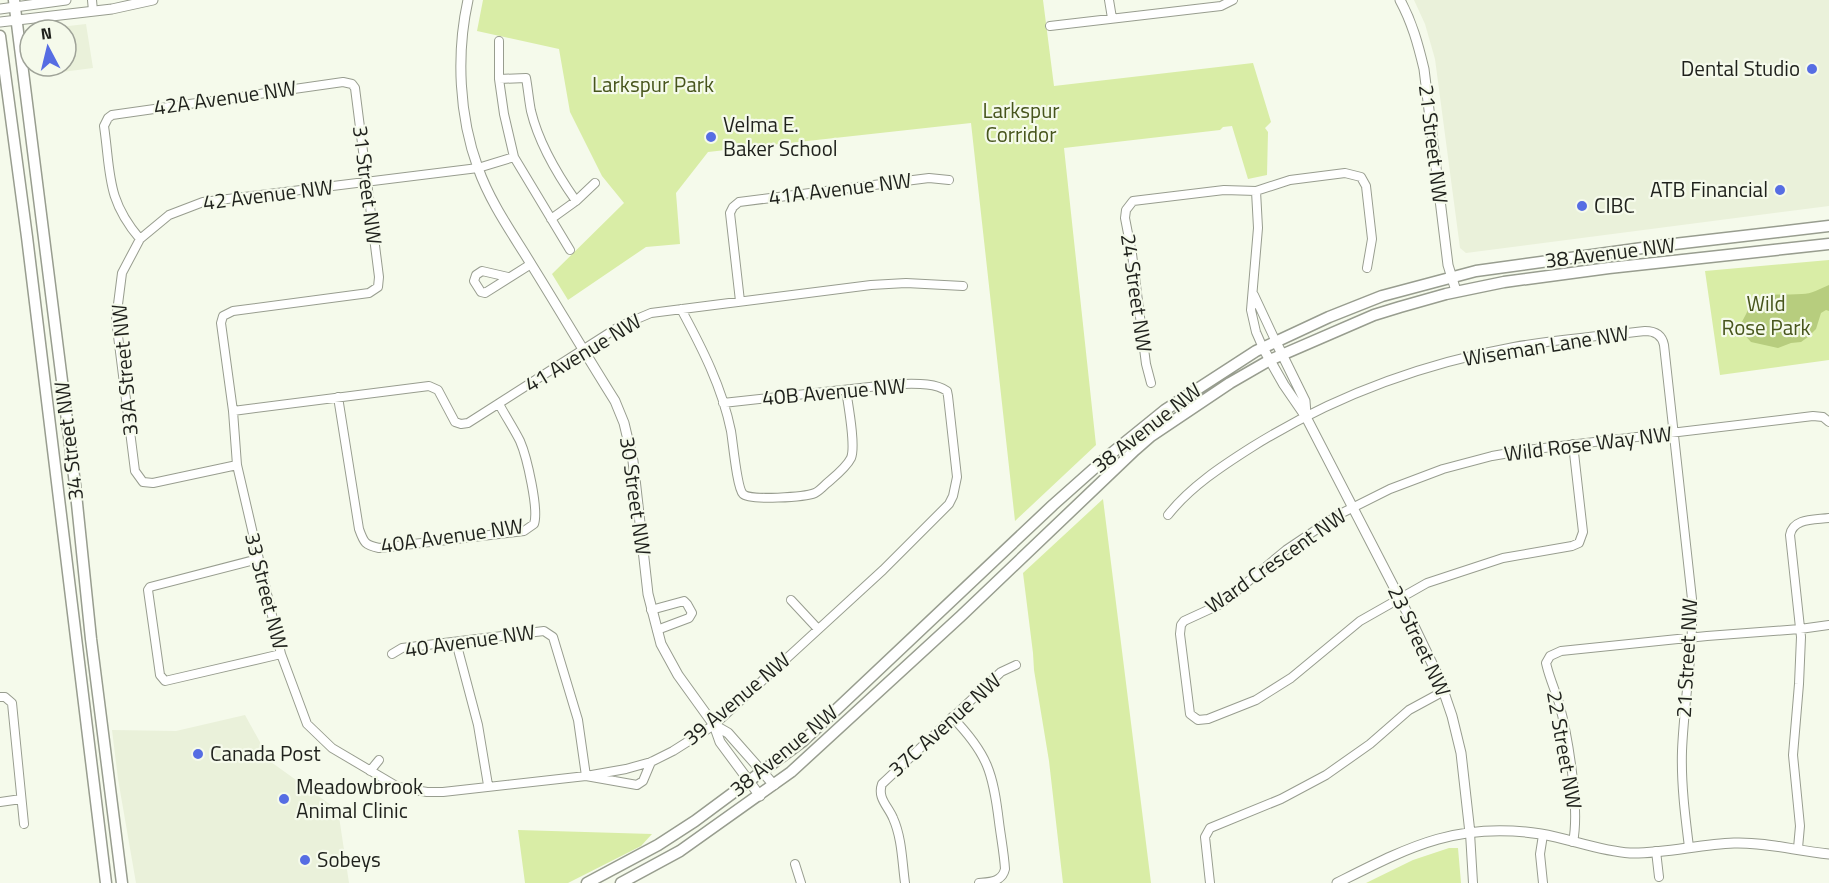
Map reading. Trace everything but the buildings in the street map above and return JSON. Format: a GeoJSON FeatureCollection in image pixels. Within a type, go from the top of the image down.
{"type":"FeatureCollection","features":[{"type":"Feature","properties":{"kind":"main road","name":"34 Street NW"},"geometry":{"type":"LineString","coordinates":[[15,3],[122,883]]}},
{"type":"Feature","properties":{"kind":"main road","name":"34 Street NW"},"geometry":{"type":"LineString","coordinates":[[0,36],[27,237],[106,883]]}},
{"type":"Feature","properties":{"kind":"main road","name":"38 Avenue NW"},"geometry":{"type":"LineString","coordinates":[[588,883],[601,880],[658,845],[803,741],[1107,457],[1165,410],[1210,379],[1263,348],[1371,300],[1451,277],[1521,264],[1829,226]]}},
{"type":"Feature","properties":{"kind":"main road","name":"38 Avenue NW"},"geometry":{"type":"LineString","coordinates":[[621,883],[680,851],[791,772],[1151,436],[1230,383],[1270,360],[1374,315],[1456,291],[1539,277],[1829,242]]}},
{"type":"Feature","properties":{"kind":"street"},"geometry":{"type":"LineString","coordinates":[[0,9],[15,3],[66,0]]}},
{"type":"Feature","properties":{"kind":"street"},"geometry":{"type":"LineString","coordinates":[[92,0],[93,11]]}},
{"type":"Feature","properties":{"kind":"street"},"geometry":{"type":"LineString","coordinates":[[0,22],[93,11],[153,0]]}},
{"type":"Feature","properties":{"kind":"street","name":"30 Street NW"},"geometry":{"type":"LineString","coordinates":[[468,0],[462,39],[462,89],[466,123],[478,168],[503,218],[615,401],[629,441],[651,610],[657,630],[672,665],[714,725],[720,741],[760,796]]}},
{"type":"Feature","properties":{"kind":"street"},"geometry":{"type":"LineString","coordinates":[[1110,0],[1112,18]]}},
{"type":"Feature","properties":{"kind":"street"},"geometry":{"type":"LineString","coordinates":[[1050,26],[1221,6],[1233,0]]}},
{"type":"Feature","properties":{"kind":"street","name":"21 Street NW"},"geometry":{"type":"LineString","coordinates":[[1400,0],[1410,18],[1424,69],[1451,277],[1456,291]]}},
{"type":"Feature","properties":{"kind":"street"},"geometry":{"type":"LineString","coordinates":[[499,41],[499,79],[509,144],[514,157],[570,250]]}},
{"type":"Feature","properties":{"kind":"street"},"geometry":{"type":"LineString","coordinates":[[499,79],[526,78],[537,131],[563,183],[576,201]]}},
{"type":"Feature","properties":{"kind":"street","name":"42A Avenue NW"},"geometry":{"type":"LineString","coordinates":[[140,239],[121,214],[110,185],[104,126],[112,115],[343,82],[352,84]]}},
{"type":"Feature","properties":{"kind":"street","name":"31 Street NW"},"geometry":{"type":"LineString","coordinates":[[223,316],[233,311],[369,293],[378,287],[355,88],[352,84]]}},
{"type":"Feature","properties":{"kind":"street","name":"42 Avenue NW"},"geometry":{"type":"LineString","coordinates":[[140,239],[169,215],[203,202],[478,168],[514,157]]}},
{"type":"Feature","properties":{"kind":"street"},"geometry":{"type":"LineString","coordinates":[[1256,191],[1310,177],[1346,173],[1358,175],[1365,182],[1371,231],[1367,268]]}},
{"type":"Feature","properties":{"kind":"street","name":"41A Avenue NW"},"geometry":{"type":"LineString","coordinates":[[740,301],[730,217],[733,207],[742,201],[929,178],[949,180]]}},
{"type":"Feature","properties":{"kind":"street"},"geometry":{"type":"LineString","coordinates":[[551,219],[576,201],[595,183]]}},
{"type":"Feature","properties":{"kind":"street","name":"24 Street NW"},"geometry":{"type":"LineString","coordinates":[[1151,383],[1145,361],[1132,254],[1125,218],[1126,210],[1130,203],[1141,199],[1224,190],[1256,191]]}},
{"type":"Feature","properties":{"kind":"street","name":"23 Street NW"},"geometry":{"type":"LineString","coordinates":[[1256,191],[1258,228],[1252,315],[1256,332],[1270,360],[1306,417],[1430,657],[1443,691],[1461,753],[1473,883]]}},
{"type":"Feature","properties":{"kind":"street","name":"33A Street NW"},"geometry":{"type":"LineString","coordinates":[[140,239],[122,273],[116,320],[135,471],[143,482],[161,482],[237,465]]}},
{"type":"Feature","properties":{"kind":"street"},"geometry":{"type":"LineString","coordinates":[[508,277],[531,264]]}},
{"type":"Feature","properties":{"kind":"street","name":"41 Avenue NW"},"geometry":{"type":"LineString","coordinates":[[233,411],[429,386],[438,390],[455,422],[468,423],[620,326],[641,317],[681,309],[871,285],[906,283],[963,286]]}},
{"type":"Feature","properties":{"kind":"street","name":"23 Street NW"},"geometry":{"type":"LineString","coordinates":[[1254,294],[1305,401],[1306,417]]}},
{"type":"Feature","properties":{"kind":"street"},"geometry":{"type":"LineString","coordinates":[[681,309],[710,366],[723,403],[735,453],[738,483],[740,490],[746,496],[756,498],[815,492],[844,467],[853,453],[846,390]]}},
{"type":"Feature","properties":{"kind":"street","name":"33 Street NW"},"geometry":{"type":"LineString","coordinates":[[223,316],[221,323],[233,411],[237,465],[281,654],[307,724],[332,748],[398,787],[427,792]]}},
{"type":"Feature","properties":{"kind":"street","name":"Wiseman Lane NW"},"geometry":{"type":"LineString","coordinates":[[1168,515],[1180,500],[1225,466],[1306,417],[1383,383],[1450,361],[1517,346],[1650,331],[1657,333],[1663,340],[1674,433]]}},
{"type":"Feature","properties":{"kind":"street","name":"40B Avenue NW"},"geometry":{"type":"LineString","coordinates":[[723,403],[909,384],[945,389],[948,396],[957,468],[953,496]]}},
{"type":"Feature","properties":{"kind":"street","name":"40A Avenue NW"},"geometry":{"type":"LineString","coordinates":[[338,397],[359,529],[364,542],[370,547],[379,548],[524,531],[534,524],[536,513],[526,457],[520,441],[499,404]]}},
{"type":"Feature","properties":{"kind":"street","name":"Wild Rose Way NW"},"geometry":{"type":"LineString","coordinates":[[1353,507],[1410,481],[1458,465],[1510,453],[1818,416],[1829,422]]}},
{"type":"Feature","properties":{"kind":"street","name":"21 Street NW"},"geometry":{"type":"LineString","coordinates":[[1674,433],[1692,599],[1692,638],[1682,751],[1682,791],[1689,847]]}},
{"type":"Feature","properties":{"kind":"street"},"geometry":{"type":"LineString","coordinates":[[1399,597],[1436,579],[1486,562],[1579,543],[1583,532],[1573,444]]}},
{"type":"Feature","properties":{"kind":"street","name":"39 Avenue NW"},"geometry":{"type":"LineString","coordinates":[[427,792],[586,776],[626,769],[651,762],[681,747],[714,725],[917,537],[942,512],[953,496]]}},
{"type":"Feature","properties":{"kind":"street","name":"Ward Crescent NW"},"geometry":{"type":"LineString","coordinates":[[1353,507],[1286,550],[1221,604],[1184,621],[1180,634],[1190,714],[1198,720],[1208,720],[1256,700],[1291,678],[1360,621],[1399,597]]}},
{"type":"Feature","properties":{"kind":"street"},"geometry":{"type":"LineString","coordinates":[[1798,848],[1800,826],[1793,755],[1799,684],[1800,629],[1790,539],[1792,527],[1801,522],[1829,518]]}},
{"type":"Feature","properties":{"kind":"street"},"geometry":{"type":"LineString","coordinates":[[258,559],[150,587],[148,590],[161,679],[165,681],[281,654]]}},
{"type":"Feature","properties":{"kind":"street"},"geometry":{"type":"LineString","coordinates":[[791,600],[818,629]]}},
{"type":"Feature","properties":{"kind":"street"},"geometry":{"type":"LineString","coordinates":[[651,610],[684,601],[692,613],[689,618],[657,630]]}},
{"type":"Feature","properties":{"kind":"street"},"geometry":{"type":"LineString","coordinates":[[1692,638],[1829,625]]}},
{"type":"Feature","properties":{"kind":"street","name":"40 Avenue NW"},"geometry":{"type":"LineString","coordinates":[[392,654],[402,648],[538,631],[548,633],[553,637],[578,720],[586,776]]}},
{"type":"Feature","properties":{"kind":"street","name":"22 Street NW"},"geometry":{"type":"LineString","coordinates":[[1573,842],[1576,817],[1568,752],[1562,714],[1547,667],[1548,658],[1561,651],[1692,638]]}},
{"type":"Feature","properties":{"kind":"street"},"geometry":{"type":"LineString","coordinates":[[456,642],[478,725],[488,786]]}},
{"type":"Feature","properties":{"kind":"street","name":"37C Avenue NW"},"geometry":{"type":"LineString","coordinates":[[905,883],[898,834],[880,791],[885,780],[1001,672],[1016,664]]}},
{"type":"Feature","properties":{"kind":"street"},"geometry":{"type":"LineString","coordinates":[[1210,883],[1205,837],[1210,828],[1281,799],[1326,776],[1370,744],[1409,710],[1443,691]]}},
{"type":"Feature","properties":{"kind":"street"},"geometry":{"type":"LineString","coordinates":[[0,697],[10,699],[13,708],[24,824]]}},
{"type":"Feature","properties":{"kind":"street"},"geometry":{"type":"LineString","coordinates":[[952,717],[975,742],[991,773],[995,789],[1004,863],[1003,876],[996,880],[979,883]]}},
{"type":"Feature","properties":{"kind":"street","name":"30 Street NW"},"geometry":{"type":"LineString","coordinates":[[714,725],[728,733],[774,785]]}},
{"type":"Feature","properties":{"kind":"street"},"geometry":{"type":"LineString","coordinates":[[370,771],[379,760]]}},
{"type":"Feature","properties":{"kind":"street","name":"39 Avenue NW"},"geometry":{"type":"LineString","coordinates":[[586,776],[637,785],[643,781],[651,762]]}},
{"type":"Feature","properties":{"kind":"street"},"geometry":{"type":"LineString","coordinates":[[0,802],[21,799]]}},
{"type":"Feature","properties":{"kind":"street"},"geometry":{"type":"LineString","coordinates":[[1337,883],[1414,846],[1438,838],[1496,831],[1544,835],[1611,851],[1632,853],[1746,843],[1798,848],[1829,854]]}},
{"type":"Feature","properties":{"kind":"street"},"geometry":{"type":"LineString","coordinates":[[1543,883],[1540,854],[1544,835]]}},
{"type":"Feature","properties":{"kind":"street"},"geometry":{"type":"LineString","coordinates":[[1656,851],[1659,877]]}},
{"type":"Feature","properties":{"kind":"street"},"geometry":{"type":"LineString","coordinates":[[795,864],[801,883]]}},
{"type":"Feature","properties":{"kind":"shaded area"},"geometry":{"type":"Polygon","coordinates":[[[1414,0],[1829,0],[1829,206],[1466,253],[1460,248],[1435,59],[1425,24],[1414,0]]]}},
{"type":"Feature","properties":{"kind":"shaded area"},"geometry":{"type":"Polygon","coordinates":[[[86,24],[93,68],[78,70],[78,25],[86,24]]]}},
{"type":"Feature","properties":{"kind":"shaded area"},"geometry":{"type":"Polygon","coordinates":[[[1829,285],[1829,311],[1821,313],[1816,329],[1801,342],[1778,348],[1751,342],[1740,330],[1741,323],[1756,300],[1770,295],[1809,293],[1829,285]]]}},
{"type":"Feature","properties":{"kind":"shaded area"},"geometry":{"type":"Polygon","coordinates":[[[245,715],[271,762],[338,810],[349,883],[136,883],[112,730],[176,731],[245,715]]]}},
{"type":"Feature","properties":{"kind":"green space"},"geometry":{"type":"Polygon","coordinates":[[[483,0],[1043,0],[1054,86],[1253,63],[1271,122],[1265,128],[1268,132],[1267,175],[1248,179],[1232,126],[1223,127],[1220,130],[1064,148],[1096,445],[1015,521],[971,123],[708,152],[676,193],[680,244],[646,247],[568,300],[552,274],[624,203],[602,176],[570,112],[559,49],[477,31],[483,0]]]}},
{"type":"Feature","properties":{"kind":"green space","name":"Wild Rose Park"},"geometry":{"type":"Polygon","coordinates":[[[1829,260],[1829,360],[1720,375],[1705,271],[1829,260]]]}},
{"type":"Feature","properties":{"kind":"green space"},"geometry":{"type":"Polygon","coordinates":[[[1103,499],[1151,883],[1063,883],[1049,761],[1034,670],[1023,573],[1103,499]]]}},
{"type":"Feature","properties":{"kind":"green space"},"geometry":{"type":"Polygon","coordinates":[[[518,830],[652,834],[641,846],[568,883],[525,883],[518,830]]]}},
{"type":"Feature","properties":{"kind":"green space"},"geometry":{"type":"Polygon","coordinates":[[[1449,848],[1458,848],[1461,883],[1366,883],[1413,860],[1449,848]]]}},
{"type":"Feature","properties":{"kind":"place","name":"Dental Studio"},"geometry":{"type":"Point","coordinates":[1812,69]}},
{"type":"Feature","properties":{"kind":"place","name":"Velma E. Baker School"},"geometry":{"type":"Point","coordinates":[711,137]}},
{"type":"Feature","properties":{"kind":"place","name":"ATB Financial"},"geometry":{"type":"Point","coordinates":[1780,190]}},
{"type":"Feature","properties":{"kind":"place","name":"CIBC"},"geometry":{"type":"Point","coordinates":[1582,206]}},
{"type":"Feature","properties":{"kind":"place","name":"Canada Post"},"geometry":{"type":"Point","coordinates":[198,754]}},
{"type":"Feature","properties":{"kind":"place","name":"Meadowbrook Animal Clinic"},"geometry":{"type":"Point","coordinates":[284,799]}},
{"type":"Feature","properties":{"kind":"place","name":"Sobeys"},"geometry":{"type":"Point","coordinates":[305,860]}},
{"type":"Feature","properties":{"kind":"park label","name":"Larkspur Park"},"geometry":{"type":"Point","coordinates":[653,85]}},
{"type":"Feature","properties":{"kind":"park label","name":"Larkspur Corridor"},"geometry":{"type":"Point","coordinates":[1021,123]}}]}
